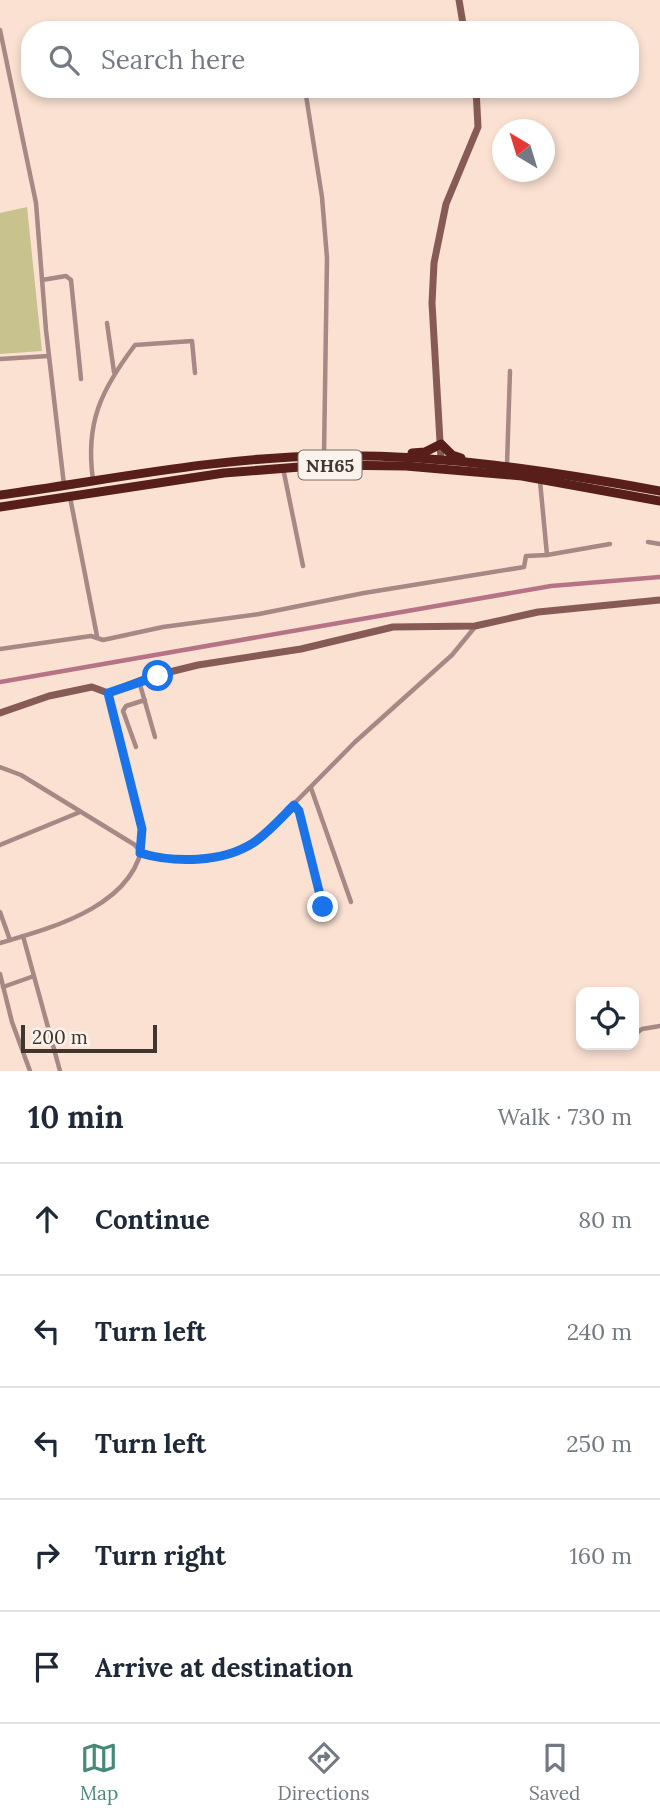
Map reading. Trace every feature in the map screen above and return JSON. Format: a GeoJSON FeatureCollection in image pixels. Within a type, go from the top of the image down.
{"type":"FeatureCollection","features":[{"type":"Feature","properties":{"kind":"highway"},"geometry":{"type":"LineString","coordinates":[[368,456],[379,453],[425,452],[441,444],[452,455],[502,465]]}},
{"type":"Feature","properties":{"kind":"highway","name":"NH65"},"geometry":{"type":"LineString","coordinates":[[0,495],[238,461],[324,456],[441,459],[502,465],[660,491]]}},
{"type":"Feature","properties":{"kind":"highway"},"geometry":{"type":"LineString","coordinates":[[441,459],[446,464],[504,471],[514,475]]}},
{"type":"Feature","properties":{"kind":"highway","name":"NH65"},"geometry":{"type":"LineString","coordinates":[[0,508],[282,467],[406,466],[514,475],[660,501]]}},
{"type":"Feature","properties":{"kind":"street"},"geometry":{"type":"LineString","coordinates":[[459,0],[462,21]]}},
{"type":"Feature","properties":{"kind":"street"},"geometry":{"type":"LineString","coordinates":[[0,30],[30,167],[64,486]]}},
{"type":"Feature","properties":{"kind":"street"},"geometry":{"type":"LineString","coordinates":[[306,98],[322,197],[327,258],[324,456]]}},
{"type":"Feature","properties":{"kind":"street"},"geometry":{"type":"LineString","coordinates":[[441,459],[432,303],[434,262],[446,204],[478,127],[476,98]]}},
{"type":"Feature","properties":{"kind":"street"},"geometry":{"type":"LineString","coordinates":[[42,280],[61,277],[71,280],[81,379]]}},
{"type":"Feature","properties":{"kind":"street"},"geometry":{"type":"LineString","coordinates":[[107,323],[114,372]]}},
{"type":"Feature","properties":{"kind":"street"},"geometry":{"type":"LineString","coordinates":[[93,481],[89,449],[101,400],[114,372],[135,345],[192,341],[195,373]]}},
{"type":"Feature","properties":{"kind":"street"},"geometry":{"type":"LineString","coordinates":[[0,359],[49,356]]}},
{"type":"Feature","properties":{"kind":"street"},"geometry":{"type":"LineString","coordinates":[[502,465],[510,371]]}},
{"type":"Feature","properties":{"kind":"street"},"geometry":{"type":"LineString","coordinates":[[282,467],[303,566]]}},
{"type":"Feature","properties":{"kind":"street"},"geometry":{"type":"LineString","coordinates":[[540,480],[547,555]]}},
{"type":"Feature","properties":{"kind":"street"},"geometry":{"type":"LineString","coordinates":[[70,497],[98,637]]}},
{"type":"Feature","properties":{"kind":"street"},"geometry":{"type":"LineString","coordinates":[[648,542],[660,544]]}},
{"type":"Feature","properties":{"kind":"street"},"geometry":{"type":"LineString","coordinates":[[0,649],[98,637],[103,640],[163,626],[259,614],[364,593],[516,569],[524,567],[526,556],[610,544]]}},
{"type":"Feature","properties":{"kind":"street"},"geometry":{"type":"LineString","coordinates":[[0,713],[26,702],[92,687],[108,693],[198,664],[301,649],[393,627],[475,626],[538,612],[660,600]]}},
{"type":"Feature","properties":{"kind":"street"},"geometry":{"type":"LineString","coordinates":[[0,767],[21,775],[135,845],[140,853],[176,861],[232,852],[253,843],[294,805],[355,742],[452,655],[475,626]]}},
{"type":"Feature","properties":{"kind":"street"},"geometry":{"type":"LineString","coordinates":[[139,681],[155,737]]}},
{"type":"Feature","properties":{"kind":"street"},"geometry":{"type":"LineString","coordinates":[[0,943],[78,915],[110,896],[125,881],[140,853],[142,829],[108,693]]}},
{"type":"Feature","properties":{"kind":"street"},"geometry":{"type":"LineString","coordinates":[[136,747],[123,710],[126,706],[145,700]]}},
{"type":"Feature","properties":{"kind":"street"},"geometry":{"type":"LineString","coordinates":[[312,788],[351,902]]}},
{"type":"Feature","properties":{"kind":"street"},"geometry":{"type":"LineString","coordinates":[[294,805],[299,811],[323,907]]}},
{"type":"Feature","properties":{"kind":"street"},"geometry":{"type":"LineString","coordinates":[[0,845],[80,812]]}},
{"type":"Feature","properties":{"kind":"street"},"geometry":{"type":"LineString","coordinates":[[0,912],[10,940]]}},
{"type":"Feature","properties":{"kind":"street"},"geometry":{"type":"LineString","coordinates":[[23,936],[60,1071]]}},
{"type":"Feature","properties":{"kind":"street"},"geometry":{"type":"LineString","coordinates":[[0,974],[30,1071]]}},
{"type":"Feature","properties":{"kind":"street"},"geometry":{"type":"LineString","coordinates":[[3,987],[34,976]]}},
{"type":"Feature","properties":{"kind":"street"},"geometry":{"type":"LineString","coordinates":[[639,1031],[660,1026]]}},
{"type":"Feature","properties":{"kind":"shaded area"},"geometry":{"type":"Polygon","coordinates":[[[27,207],[42,351],[0,354],[0,213],[27,207]]]}},
{"type":"Feature","properties":{"kind":"waterway"},"geometry":{"type":"LineString","coordinates":[[0,682],[551,586],[660,577]]}},
{"type":"Feature","properties":{"kind":"route"},"geometry":{"type":"LineString","coordinates":[[158,676],[108,693],[142,829],[140,853],[176,861],[232,852],[253,843],[294,805],[299,811],[323,907]]}}]}
